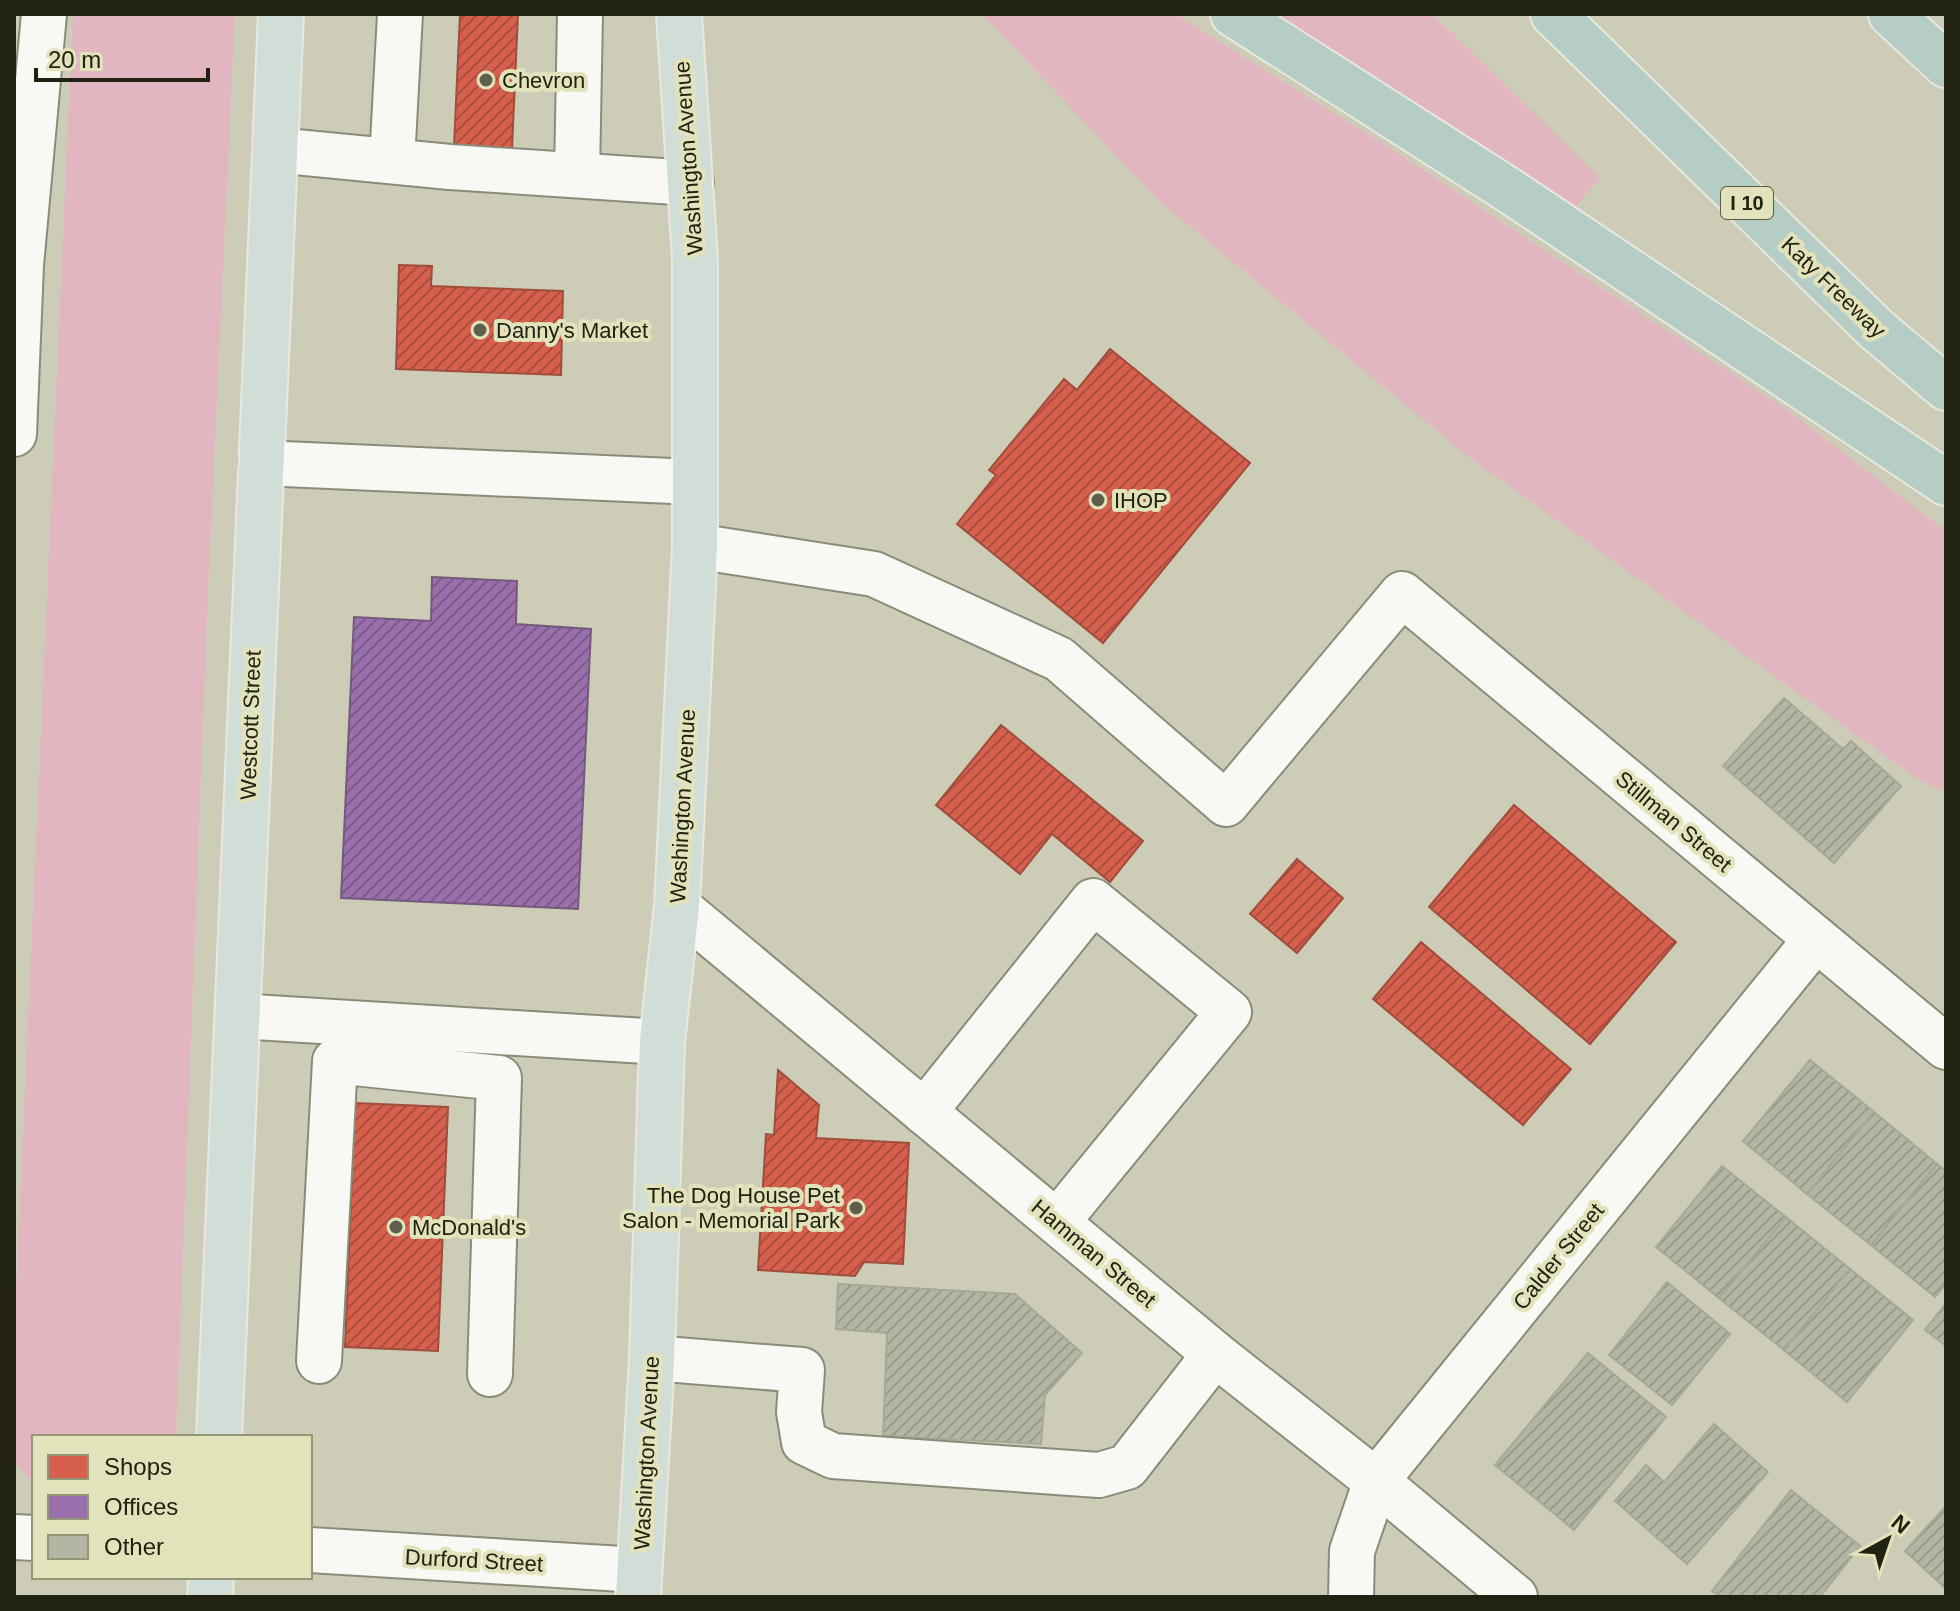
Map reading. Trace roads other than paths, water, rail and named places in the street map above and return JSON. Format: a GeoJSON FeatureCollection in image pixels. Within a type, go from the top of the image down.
{"type":"FeatureCollection","features":[{"type":"Feature","properties":{"kind":"highway"},"geometry":{"type":"LineString","coordinates":[[1233,14],[1510,191],[1946,483]]}},
{"type":"Feature","properties":{"kind":"highway","name":"Katy Freeway"},"geometry":{"type":"LineString","coordinates":[[1553,14],[1877,330],[1946,388]]}},
{"type":"Feature","properties":{"kind":"highway"},"geometry":{"type":"LineString","coordinates":[[1891,14],[1946,65]]}},
{"type":"Feature","properties":{"kind":"main road","name":"Westcott Street"},"geometry":{"type":"LineString","coordinates":[[219,1435],[281,14]]}},
{"type":"Feature","properties":{"kind":"main road","name":"Washington Avenue"},"geometry":{"type":"LineString","coordinates":[[638,1583],[652,1358],[662,1042],[677,906],[695,546],[695,260],[679,14]]}},
{"type":"Feature","properties":{"kind":"street"},"geometry":{"type":"LineString","coordinates":[[14,434],[23,150],[44,14]]}},
{"type":"Feature","properties":{"kind":"street"},"geometry":{"type":"LineString","coordinates":[[392,161],[400,14]]}},
{"type":"Feature","properties":{"kind":"street"},"geometry":{"type":"LineString","coordinates":[[577,175],[580,14]]}},
{"type":"Feature","properties":{"kind":"street"},"geometry":{"type":"LineString","coordinates":[[275,150],[691,183]]}},
{"type":"Feature","properties":{"kind":"street"},"geometry":{"type":"LineString","coordinates":[[261,463],[695,482]]}},
{"type":"Feature","properties":{"kind":"street","name":"Stillman Street"},"geometry":{"type":"LineString","coordinates":[[695,546],[874,574],[1059,659],[1226,804],[1402,594],[1946,1047]]}},
{"type":"Feature","properties":{"kind":"street"},"geometry":{"type":"LineString","coordinates":[[924,1112],[1093,901],[1229,1012],[1057,1222]]}},
{"type":"Feature","properties":{"kind":"street","name":"Hamman Street"},"geometry":{"type":"LineString","coordinates":[[677,906],[1215,1354],[1376,1481],[1515,1597]]}},
{"type":"Feature","properties":{"kind":"street","name":"Calder Street"},"geometry":{"type":"LineString","coordinates":[[1351,1597],[1352,1551],[1376,1481],[1816,939]]}},
{"type":"Feature","properties":{"kind":"street"},"geometry":{"type":"LineString","coordinates":[[238,1016],[662,1042]]}},
{"type":"Feature","properties":{"kind":"street"},"geometry":{"type":"LineString","coordinates":[[319,1361],[335,1061],[499,1078],[490,1374]]}},
{"type":"Feature","properties":{"kind":"street"},"geometry":{"type":"LineString","coordinates":[[652,1358],[802,1370],[799,1412],[804,1442],[833,1456],[1099,1475],[1127,1467],[1215,1354]]}},
{"type":"Feature","properties":{"kind":"street","name":"Durford Street"},"geometry":{"type":"LineString","coordinates":[[312,1550],[638,1583]]}},
{"type":"Feature","properties":{"kind":"place","name":"Chevron"},"geometry":{"type":"Point","coordinates":[486,80]}},
{"type":"Feature","properties":{"kind":"place","name":"Danny's Market"},"geometry":{"type":"Point","coordinates":[480,330]}},
{"type":"Feature","properties":{"kind":"place","name":"IHOP"},"geometry":{"type":"Point","coordinates":[1098,500]}},
{"type":"Feature","properties":{"kind":"place","name":"The Dog House Pet Salon - Memorial Park"},"geometry":{"type":"Point","coordinates":[856,1208]}},
{"type":"Feature","properties":{"kind":"place","name":"McDonald's"},"geometry":{"type":"Point","coordinates":[396,1227]}}]}
